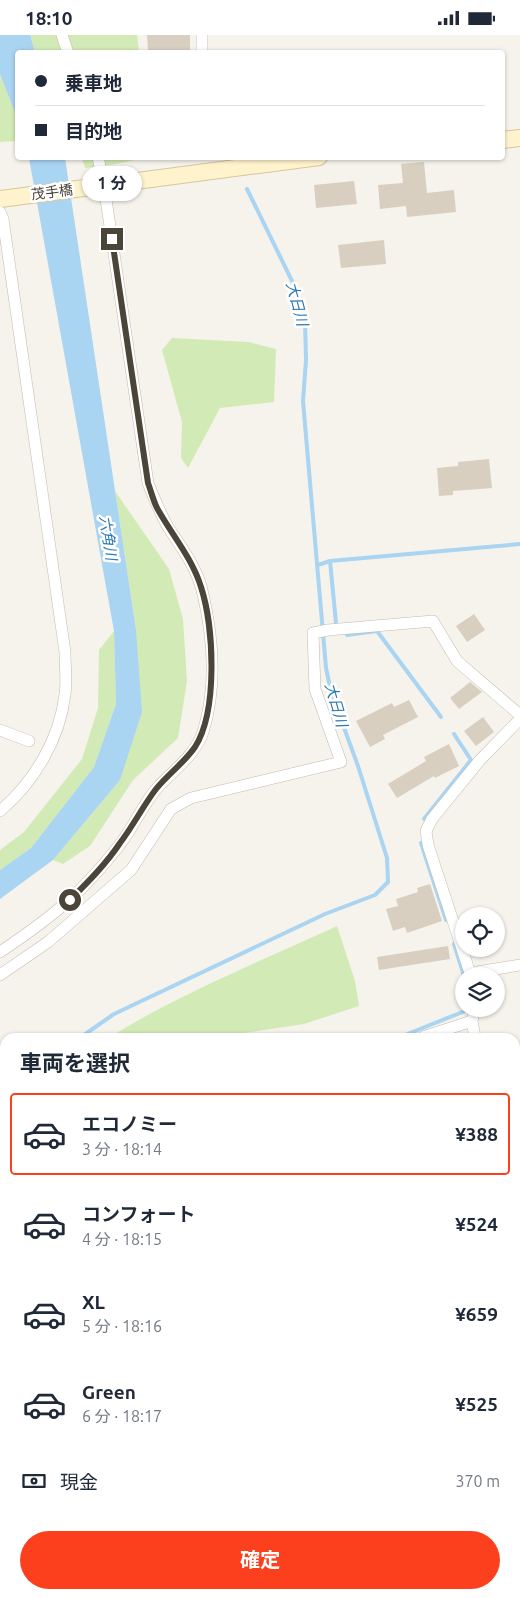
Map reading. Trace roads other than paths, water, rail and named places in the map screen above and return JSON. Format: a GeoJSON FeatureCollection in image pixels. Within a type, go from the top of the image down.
{"type":"FeatureCollection","features":[{"type":"Feature","properties":{"kind":"main road"},"geometry":{"type":"LineString","coordinates":[[505,139],[520,138]]}},
{"type":"Feature","properties":{"kind":"main road","name":"茂手橋"},"geometry":{"type":"LineString","coordinates":[[2,203],[272,160]]}},
{"type":"Feature","properties":{"kind":"street"},"geometry":{"type":"LineString","coordinates":[[62,35],[67,50]]}},
{"type":"Feature","properties":{"kind":"street"},"geometry":{"type":"LineString","coordinates":[[202,35],[202,50]]}},
{"type":"Feature","properties":{"kind":"street"},"geometry":{"type":"LineString","coordinates":[[0,952],[70,900],[92,878],[119,845],[156,789],[194,749],[202,734],[210,691],[210,627],[201,588],[189,558],[168,527],[156,505],[148,483],[98,160]]}},
{"type":"Feature","properties":{"kind":"street"},"geometry":{"type":"LineString","coordinates":[[0,811],[12,801],[32,776],[49,749],[61,720],[66,693],[64,652],[2,203]]}},
{"type":"Feature","properties":{"kind":"street"},"geometry":{"type":"LineString","coordinates":[[0,975],[48,942],[131,870],[171,809],[191,798],[341,762],[315,689],[313,633],[432,621],[457,661],[520,715]]}},
{"type":"Feature","properties":{"kind":"street"},"geometry":{"type":"LineString","coordinates":[[468,967],[428,845],[426,831],[432,819],[480,760],[520,719]]}},
{"type":"Feature","properties":{"kind":"street"},"geometry":{"type":"LineString","coordinates":[[0,730],[29,741]]}},
{"type":"Feature","properties":{"kind":"street"},"geometry":{"type":"LineString","coordinates":[[505,968],[520,965]]}},
{"type":"Feature","properties":{"kind":"street"},"geometry":{"type":"LineString","coordinates":[[473,1017],[474,1033]]}},
{"type":"Feature","properties":{"kind":"street"},"geometry":{"type":"LineString","coordinates":[[436,1033],[472,1021]]}},
{"type":"Feature","properties":{"kind":"water"},"geometry":{"type":"Polygon","coordinates":[[[0,35],[30,35],[34,50],[15,50],[15,113],[0,74],[0,35]]]}},
{"type":"Feature","properties":{"kind":"water","name":"六角川"},"geometry":{"type":"Polygon","coordinates":[[[29,160],[65,160],[136,630],[142,712],[120,780],[53,860],[0,899],[0,870],[31,848],[94,767],[116,704],[114,631],[29,160]]]}},
{"type":"Feature","properties":{"kind":"waterway","name":"大日川"},"geometry":{"type":"LineString","coordinates":[[87,1033],[114,1014],[325,914],[375,895],[388,882],[387,858],[358,766],[331,692],[326,668],[303,401],[306,360],[305,320],[294,285],[247,189]]}},
{"type":"Feature","properties":{"kind":"waterway"},"geometry":{"type":"LineString","coordinates":[[318,565],[330,561],[520,544]]}},
{"type":"Feature","properties":{"kind":"waterway"},"geometry":{"type":"LineString","coordinates":[[330,561],[336,623]]}},
{"type":"Feature","properties":{"kind":"waterway"},"geometry":{"type":"LineString","coordinates":[[347,635],[377,631],[441,717]]}},
{"type":"Feature","properties":{"kind":"waterway"},"geometry":{"type":"LineString","coordinates":[[424,819],[471,760],[454,734]]}},
{"type":"Feature","properties":{"kind":"waterway"},"geometry":{"type":"LineString","coordinates":[[421,843],[446,920]]}},
{"type":"Feature","properties":{"kind":"waterway"},"geometry":{"type":"LineString","coordinates":[[454,944],[461,967]]}},
{"type":"Feature","properties":{"kind":"waterway"},"geometry":{"type":"LineString","coordinates":[[410,1033],[455,1015]]}}]}
